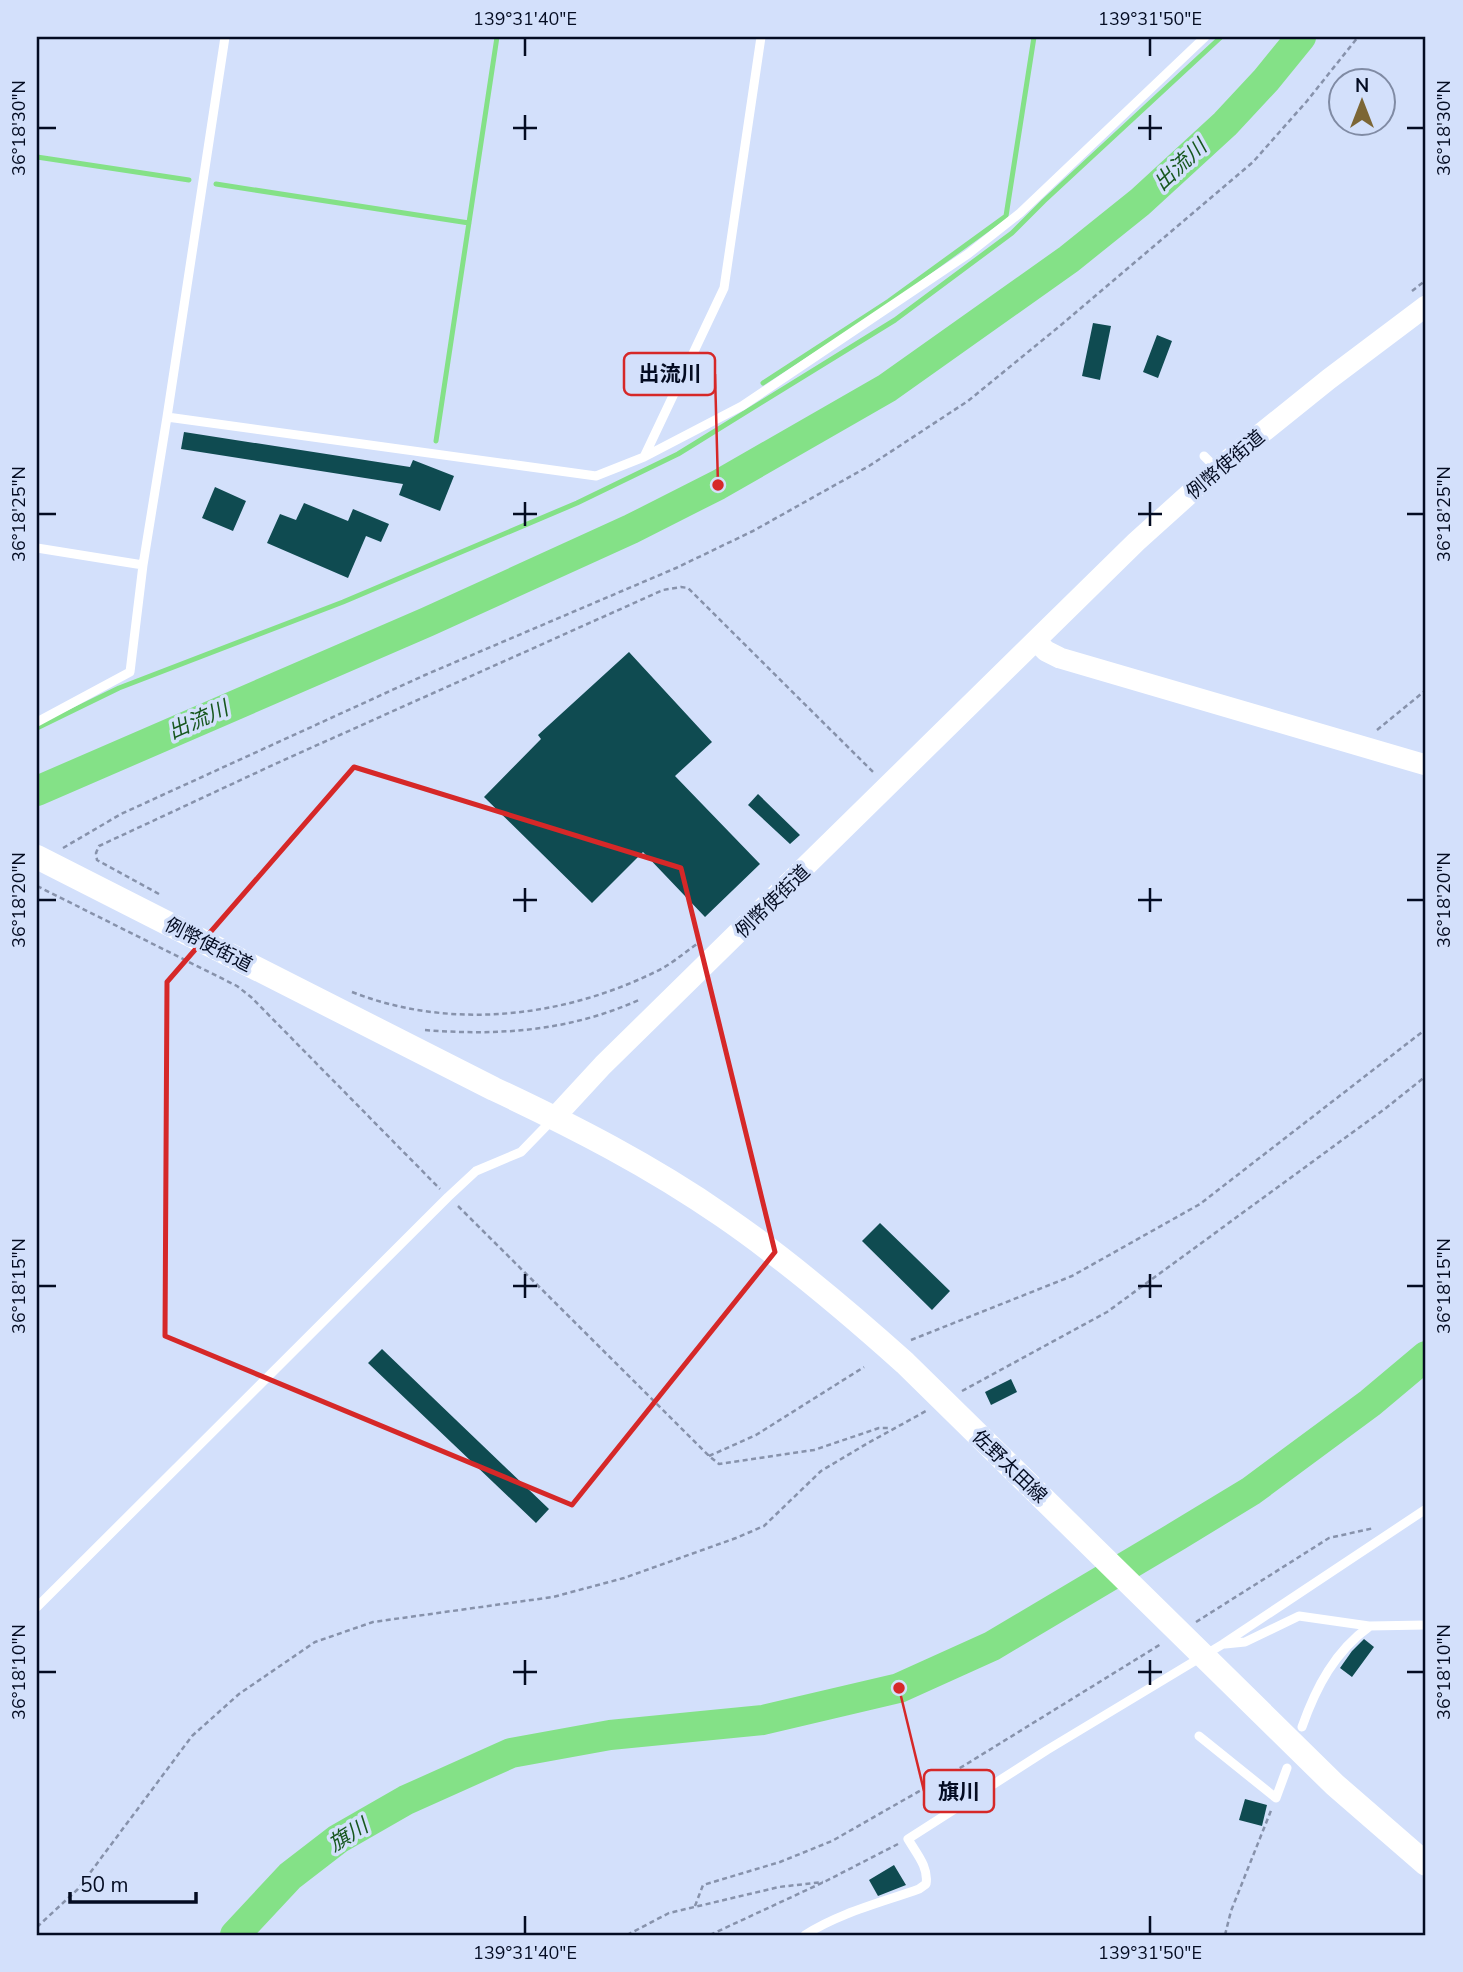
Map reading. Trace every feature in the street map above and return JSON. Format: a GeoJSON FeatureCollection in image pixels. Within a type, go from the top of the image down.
{"type":"FeatureCollection","features":[{"type":"Feature","properties":{"kind":"main road","name":"例幣使街道"},"geometry":{"type":"LineString","coordinates":[[43,860],[494,1089],[555,1117]]}},
{"type":"Feature","properties":{"kind":"main road","name":"佐野太田線"},"geometry":{"type":"LineString","coordinates":[[555,1117],[687,1193],[762,1244],[854,1317],[1204,1642],[1335,1784],[1426,1864]]}},
{"type":"Feature","properties":{"kind":"street","name":"例幣使街道"},"geometry":{"type":"LineString","coordinates":[[555,1117],[603,1065],[1136,542],[1211,462],[1329,379],[1426,306]]}},
{"type":"Feature","properties":{"kind":"street"},"geometry":{"type":"LineString","coordinates":[[1036,641],[1046,651],[1060,658],[1426,765]]}},
{"type":"Feature","properties":{"kind":"lane"},"geometry":{"type":"LineString","coordinates":[[37,722],[130,672],[143,565],[225,37]]}},
{"type":"Feature","properties":{"kind":"lane"},"geometry":{"type":"LineString","coordinates":[[644,457],[724,288],[761,37]]}},
{"type":"Feature","properties":{"kind":"lane"},"geometry":{"type":"LineString","coordinates":[[167,417],[596,476],[644,457],[742,406],[968,254],[1020,213],[1205,37]]}},
{"type":"Feature","properties":{"kind":"lane"},"geometry":{"type":"LineString","coordinates":[[37,548],[143,565]]}},
{"type":"Feature","properties":{"kind":"lane"},"geometry":{"type":"LineString","coordinates":[[37,1607],[448,1197],[476,1171],[521,1152],[555,1117]]}},
{"type":"Feature","properties":{"kind":"lane"},"geometry":{"type":"LineString","coordinates":[[805,1935],[843,1915],[919,1889],[926,1884],[928,1876],[908,1839],[1047,1750],[1204,1642],[1426,1510]]}},
{"type":"Feature","properties":{"kind":"lane"},"geometry":{"type":"LineString","coordinates":[[1204,1642],[1245,1642],[1298,1616],[1370,1626],[1426,1625]]}},
{"type":"Feature","properties":{"kind":"lane"},"geometry":{"type":"LineString","coordinates":[[1302,1727],[1318,1686],[1331,1665],[1356,1636],[1370,1626]]}},
{"type":"Feature","properties":{"kind":"lane"},"geometry":{"type":"LineString","coordinates":[[1199,1736],[1276,1798],[1287,1768]]}},
{"type":"Feature","properties":{"kind":"path"},"geometry":{"type":"LineString","coordinates":[[43,860],[121,814],[425,675],[676,568],[753,531],[869,466],[968,401],[1061,326],[1253,162],[1307,101],[1358,37]]}},
{"type":"Feature","properties":{"kind":"path"},"geometry":{"type":"LineString","coordinates":[[163,896],[97,860],[99,846],[394,710],[674,587],[688,589],[874,774]]}},
{"type":"Feature","properties":{"kind":"path"},"geometry":{"type":"LineString","coordinates":[[1367,748],[1381,726],[1426,690]]}},
{"type":"Feature","properties":{"kind":"path"},"geometry":{"type":"LineString","coordinates":[[37,886],[237,986],[719,1464],[814,1450],[879,1428],[894,1428]]}},
{"type":"Feature","properties":{"kind":"path"},"geometry":{"type":"LineString","coordinates":[[343,989],[392,1006],[423,1012],[525,1012],[597,997],[655,972],[700,942]]}},
{"type":"Feature","properties":{"kind":"path"},"geometry":{"type":"LineString","coordinates":[[419,1030],[461,1033],[550,1028],[624,1007],[645,997]]}},
{"type":"Feature","properties":{"kind":"path"},"geometry":{"type":"LineString","coordinates":[[909,1341],[1072,1276],[1200,1204],[1361,1082],[1426,1029]]}},
{"type":"Feature","properties":{"kind":"path"},"geometry":{"type":"LineString","coordinates":[[37,1927],[78,1889],[192,1736],[239,1694],[315,1642],[373,1622],[553,1597],[624,1578],[764,1526],[821,1471],[894,1428],[949,1406],[1107,1312],[1426,1076]]}},
{"type":"Feature","properties":{"kind":"path"},"geometry":{"type":"LineString","coordinates":[[709,1456],[755,1435],[864,1367]]}},
{"type":"Feature","properties":{"kind":"path"},"geometry":{"type":"LineString","coordinates":[[1204,1642],[1329,1538],[1370,1528],[1402,1526]]}},
{"type":"Feature","properties":{"kind":"path"},"geometry":{"type":"LineString","coordinates":[[695,1906],[703,1885],[780,1862],[832,1841],[965,1765],[1161,1644]]}},
{"type":"Feature","properties":{"kind":"path"},"geometry":{"type":"LineString","coordinates":[[1225,1935],[1231,1911],[1276,1798]]}},
{"type":"Feature","properties":{"kind":"path"},"geometry":{"type":"LineString","coordinates":[[710,1935],[908,1839]]}},
{"type":"Feature","properties":{"kind":"path"},"geometry":{"type":"LineString","coordinates":[[627,1935],[669,1913],[779,1886],[826,1881]]}},
{"type":"Feature","properties":{"kind":"highlighted area"},"geometry":{"type":"Polygon","coordinates":[[[354,767],[681,868],[775,1252],[572,1505],[165,1336],[167,982],[354,767]]]}},
{"type":"Feature","properties":{"kind":"building"},"geometry":{"type":"Polygon","coordinates":[[[1093,323],[1111,326],[1100,380],[1082,376],[1093,323]]]}},
{"type":"Feature","properties":{"kind":"building"},"geometry":{"type":"Polygon","coordinates":[[[1157,335],[1172,341],[1158,378],[1143,372],[1157,335]]]}},
{"type":"Feature","properties":{"kind":"building"},"geometry":{"type":"Polygon","coordinates":[[[184,432],[410,467],[413,460],[454,476],[440,511],[399,495],[403,484],[181,449],[184,432]]]}},
{"type":"Feature","properties":{"kind":"building"},"geometry":{"type":"Polygon","coordinates":[[[215,487],[246,501],[233,531],[202,518],[215,487]]]}},
{"type":"Feature","properties":{"kind":"building"},"geometry":{"type":"Polygon","coordinates":[[[304,503],[348,521],[353,509],[389,524],[381,542],[366,536],[348,578],[267,543],[280,514],[296,520],[304,503]]]}},
{"type":"Feature","properties":{"kind":"building"},"geometry":{"type":"Polygon","coordinates":[[[629,652],[712,742],[675,776],[760,864],[705,917],[643,852],[592,903],[484,797],[541,739],[538,735],[629,652]]]}},
{"type":"Feature","properties":{"kind":"building"},"geometry":{"type":"Polygon","coordinates":[[[758,794],[800,835],[790,844],[748,805],[758,794]]]}},
{"type":"Feature","properties":{"kind":"building"},"geometry":{"type":"Polygon","coordinates":[[[880,1223],[950,1291],[932,1310],[862,1241],[880,1223]]]}},
{"type":"Feature","properties":{"kind":"building"},"geometry":{"type":"Polygon","coordinates":[[[382,1349],[549,1509],[536,1523],[368,1363],[382,1349]]]}},
{"type":"Feature","properties":{"kind":"building"},"geometry":{"type":"Polygon","coordinates":[[[1011,1379],[1017,1392],[991,1405],[985,1392],[1011,1379]]]}},
{"type":"Feature","properties":{"kind":"building"},"geometry":{"type":"Polygon","coordinates":[[[1364,1639],[1374,1647],[1352,1677],[1340,1668],[1364,1639]]]}},
{"type":"Feature","properties":{"kind":"building"},"geometry":{"type":"Polygon","coordinates":[[[1245,1799],[1267,1805],[1262,1826],[1239,1820],[1245,1799]]]}},
{"type":"Feature","properties":{"kind":"building"},"geometry":{"type":"Polygon","coordinates":[[[894,1865],[906,1885],[878,1896],[869,1880],[894,1865]]]}},
{"type":"Feature","properties":{"kind":"waterway"},"geometry":{"type":"LineString","coordinates":[[436,441],[497,37]]}},
{"type":"Feature","properties":{"kind":"waterway"},"geometry":{"type":"LineString","coordinates":[[763,383],[889,301],[1006,216],[1034,37]]}},
{"type":"Feature","properties":{"kind":"waterway"},"geometry":{"type":"LineString","coordinates":[[37,728],[119,688],[343,602],[577,503],[678,454],[895,320],[1012,233],[1221,37]]}},
{"type":"Feature","properties":{"kind":"waterway","name":"出流川"},"geometry":{"type":"LineString","coordinates":[[37,791],[427,622],[631,529],[718,485],[887,388],[1069,259],[1140,202],[1225,124],[1301,37]]}},
{"type":"Feature","properties":{"kind":"waterway"},"geometry":{"type":"LineString","coordinates":[[37,157],[189,180]]}},
{"type":"Feature","properties":{"kind":"waterway"},"geometry":{"type":"LineString","coordinates":[[216,184],[469,223]]}},
{"type":"Feature","properties":{"kind":"waterway","name":"旗川"},"geometry":{"type":"LineString","coordinates":[[235,1935],[290,1876],[338,1839],[406,1800],[511,1753],[610,1735],[763,1720],[899,1688],[992,1646],[1251,1491],[1370,1403],[1426,1356]]}},
{"type":"Feature","properties":{"kind":"place","name":"出流川"},"geometry":{"type":"Point","coordinates":[718,485]}},
{"type":"Feature","properties":{"kind":"place","name":"旗川"},"geometry":{"type":"Point","coordinates":[899,1688]}}]}
